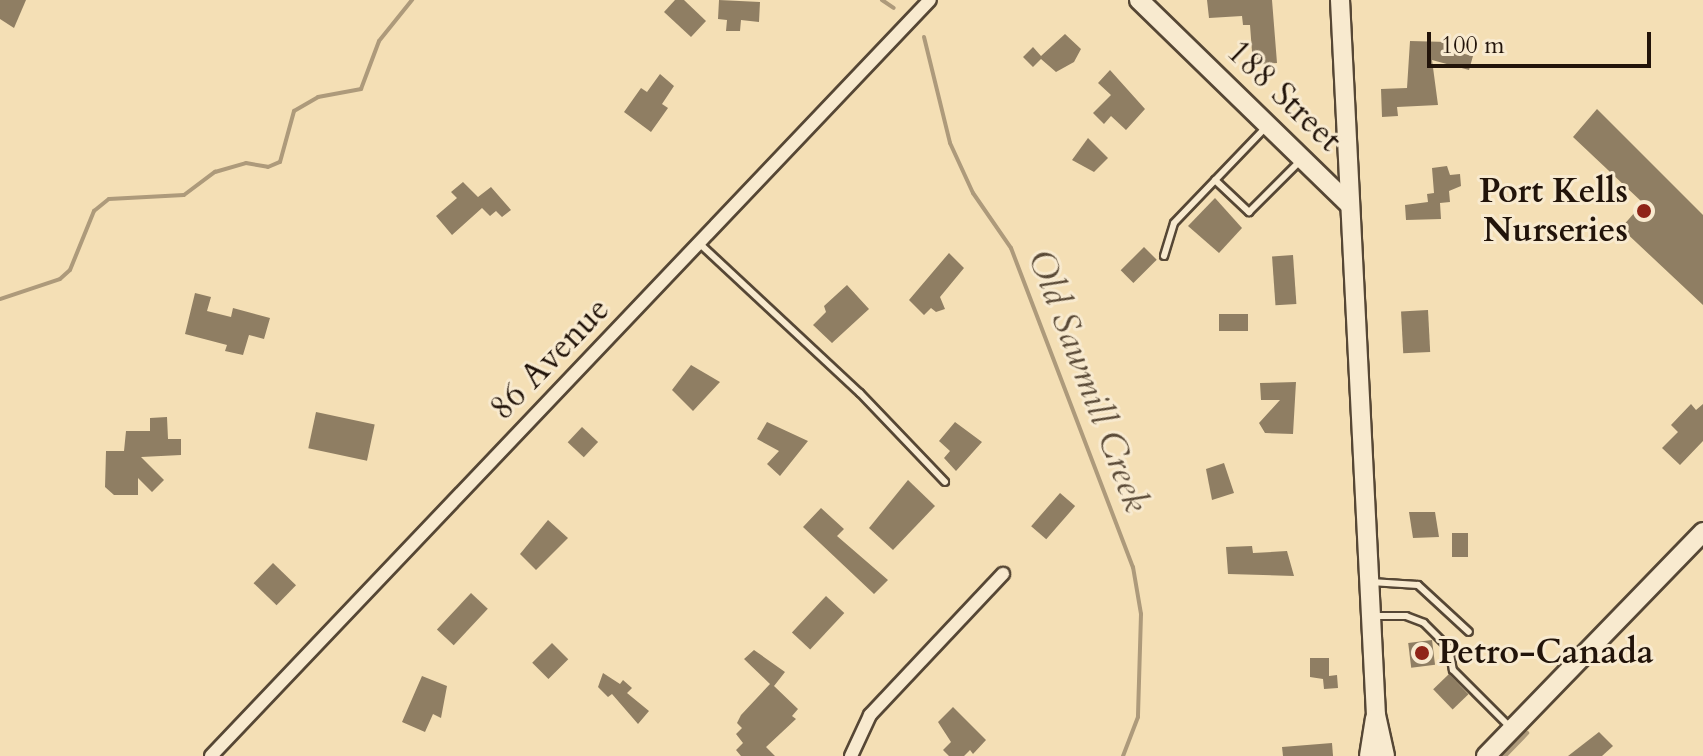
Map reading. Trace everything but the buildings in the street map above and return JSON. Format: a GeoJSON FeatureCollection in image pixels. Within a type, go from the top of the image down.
{"type":"FeatureCollection","features":[{"type":"Feature","properties":{"kind":"main road","name":"188 Street"},"geometry":{"type":"LineString","coordinates":[[1139,0],[1350,205]]}},
{"type":"Feature","properties":{"kind":"main road"},"geometry":{"type":"LineString","coordinates":[[1340,0],[1376,715],[1382,755]]}},
{"type":"Feature","properties":{"kind":"main road"},"geometry":{"type":"LineString","coordinates":[[1486,756],[1703,532]]}},
{"type":"Feature","properties":{"kind":"street","name":"86 Avenue"},"geometry":{"type":"LineString","coordinates":[[211,756],[930,0]]}},
{"type":"Feature","properties":{"kind":"street"},"geometry":{"type":"LineString","coordinates":[[851,756],[870,715],[1003,574]]}},
{"type":"Feature","properties":{"kind":"lane"},"geometry":{"type":"LineString","coordinates":[[1164,256],[1174,223],[1268,125]]}},
{"type":"Feature","properties":{"kind":"lane"},"geometry":{"type":"LineString","coordinates":[[1215,180],[1249,212],[1303,158]]}},
{"type":"Feature","properties":{"kind":"lane"},"geometry":{"type":"LineString","coordinates":[[699,243],[789,324],[945,482]]}},
{"type":"Feature","properties":{"kind":"lane"},"geometry":{"type":"LineString","coordinates":[[1370,583],[1418,585],[1469,632]]}},
{"type":"Feature","properties":{"kind":"lane"},"geometry":{"type":"LineString","coordinates":[[1371,617],[1406,616],[1424,623],[1449,648],[1453,670],[1512,729]]}},
{"type":"Feature","properties":{"kind":"waterway"},"geometry":{"type":"LineString","coordinates":[[0,299],[60,279],[70,270],[94,211],[109,199],[184,195],[215,172],[246,163],[268,167],[280,162],[294,111],[318,97],[361,89],[379,41],[412,0]]}},
{"type":"Feature","properties":{"kind":"waterway","name":"Old Sawmill Creek"},"geometry":{"type":"LineString","coordinates":[[882,0],[894,8]]}},
{"type":"Feature","properties":{"kind":"waterway","name":"Old Sawmill Creek"},"geometry":{"type":"LineString","coordinates":[[924,37],[950,143],[973,193],[1011,248],[1133,567],[1141,614],[1138,717],[1123,756]]}},
{"type":"Feature","properties":{"kind":"waterway"},"geometry":{"type":"LineString","coordinates":[[1505,756],[1527,733]]}},
{"type":"Feature","properties":{"kind":"place","name":"Port Kells Nurseries"},"geometry":{"type":"Point","coordinates":[1644,211]}},
{"type":"Feature","properties":{"kind":"place","name":"Petro-Canada"},"geometry":{"type":"Point","coordinates":[1422,653]}}]}
